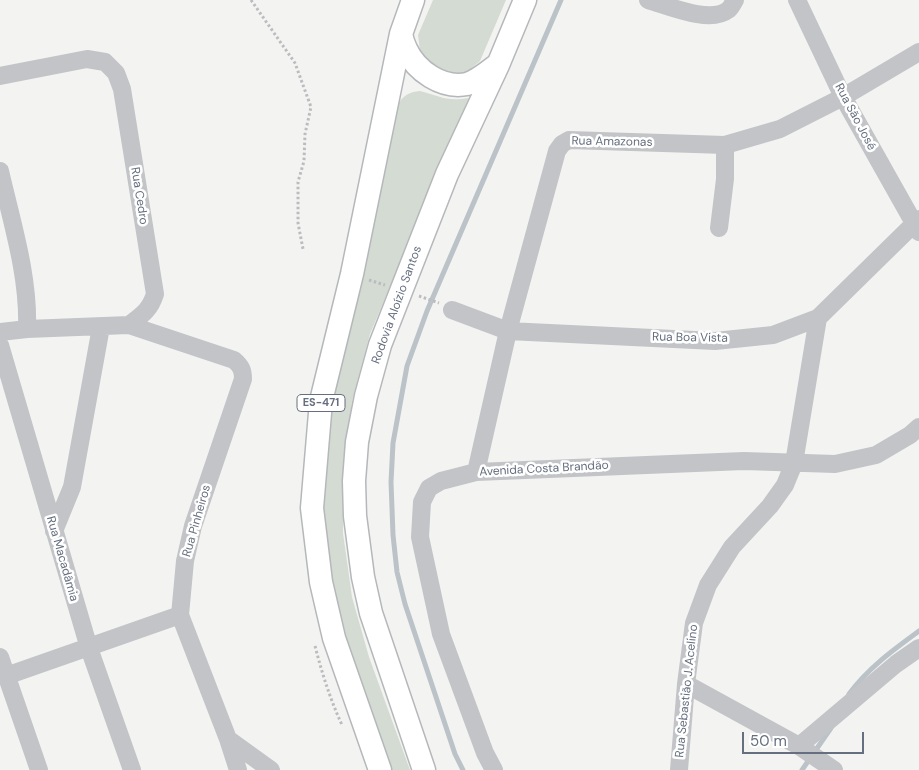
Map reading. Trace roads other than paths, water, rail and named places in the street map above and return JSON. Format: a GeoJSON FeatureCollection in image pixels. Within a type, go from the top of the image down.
{"type":"FeatureCollection","features":[{"type":"Feature","properties":{"kind":"main road","name":"ES-471"},"geometry":{"type":"LineString","coordinates":[[380,770],[334,638],[321,582],[312,508],[321,401],[352,274],[401,34],[413,0]]}},
{"type":"Feature","properties":{"kind":"main road","name":"Rodovia Aloízio Santos"},"geometry":{"type":"LineString","coordinates":[[424,770],[371,613],[363,577],[355,516],[354,481],[357,442],[366,396],[380,345],[447,174],[498,65],[525,0]]}},
{"type":"Feature","properties":{"kind":"main road"},"geometry":{"type":"LineString","coordinates":[[401,34],[406,50],[416,64],[431,78],[448,84],[467,84],[498,65]]}},
{"type":"Feature","properties":{"kind":"street"},"geometry":{"type":"LineString","coordinates":[[648,0],[706,16],[720,14],[732,5],[747,0]]}},
{"type":"Feature","properties":{"kind":"street","name":"Rua São José"},"geometry":{"type":"LineString","coordinates":[[797,0],[843,97],[917,224]]}},
{"type":"Feature","properties":{"kind":"street","name":"Rua Amazonas"},"geometry":{"type":"LineString","coordinates":[[476,472],[508,331],[557,151],[562,144],[569,140],[725,145],[780,129],[843,97],[919,52]]}},
{"type":"Feature","properties":{"kind":"street","name":"Rua Cedro"},"geometry":{"type":"LineString","coordinates":[[0,76],[87,59],[105,62],[116,73],[122,89],[155,294],[152,305],[129,325]]}},
{"type":"Feature","properties":{"kind":"street"},"geometry":{"type":"LineString","coordinates":[[718,228],[724,179],[725,145]]}},
{"type":"Feature","properties":{"kind":"street"},"geometry":{"type":"LineString","coordinates":[[0,172],[21,258],[28,310],[27,329]]}},
{"type":"Feature","properties":{"kind":"street","name":"Rua Boa Vista"},"geometry":{"type":"LineString","coordinates":[[446,307],[508,331],[715,340],[773,336],[818,318],[917,224]]}},
{"type":"Feature","properties":{"kind":"street","name":"Rua Sebastião J. Acelino"},"geometry":{"type":"LineString","coordinates":[[679,770],[686,684],[694,623],[708,585],[732,547],[770,506],[785,485],[794,462],[818,318]]}},
{"type":"Feature","properties":{"kind":"street"},"geometry":{"type":"LineString","coordinates":[[0,332],[27,329],[129,325]]}},
{"type":"Feature","properties":{"kind":"street","name":"Rua Pinheiros"},"geometry":{"type":"LineString","coordinates":[[129,325],[234,360],[243,371],[242,379],[193,526],[185,561],[180,615],[238,770]]}},
{"type":"Feature","properties":{"kind":"street"},"geometry":{"type":"LineString","coordinates":[[54,531],[72,488],[101,326]]}},
{"type":"Feature","properties":{"kind":"street","name":"Rua Macadâmia"},"geometry":{"type":"LineString","coordinates":[[0,344],[89,648],[132,770]]}},
{"type":"Feature","properties":{"kind":"street","name":"Avenida Costa Brandão"},"geometry":{"type":"LineString","coordinates":[[494,770],[485,753],[442,634],[420,537],[422,502],[429,488],[441,481],[476,472],[744,461],[835,464],[876,455],[910,435],[919,427]]}},
{"type":"Feature","properties":{"kind":"street"},"geometry":{"type":"LineString","coordinates":[[6,676],[180,615]]}},
{"type":"Feature","properties":{"kind":"street"},"geometry":{"type":"LineString","coordinates":[[799,746],[896,664],[919,648]]}},
{"type":"Feature","properties":{"kind":"street"},"geometry":{"type":"LineString","coordinates":[[0,658],[39,770]]}},
{"type":"Feature","properties":{"kind":"street"},"geometry":{"type":"LineString","coordinates":[[686,684],[799,746],[834,770]]}},
{"type":"Feature","properties":{"kind":"street"},"geometry":{"type":"LineString","coordinates":[[228,739],[271,770]]}},
{"type":"Feature","properties":{"kind":"waterway"},"geometry":{"type":"LineString","coordinates":[[463,770],[455,754],[405,604],[397,572],[393,535],[391,482],[393,443],[407,366],[427,311],[561,0]]}},
{"type":"Feature","properties":{"kind":"waterway"},"geometry":{"type":"LineString","coordinates":[[849,694],[890,652],[919,631]]}},
{"type":"Feature","properties":{"kind":"waterway"},"geometry":{"type":"LineString","coordinates":[[802,770],[831,728]]}}]}
